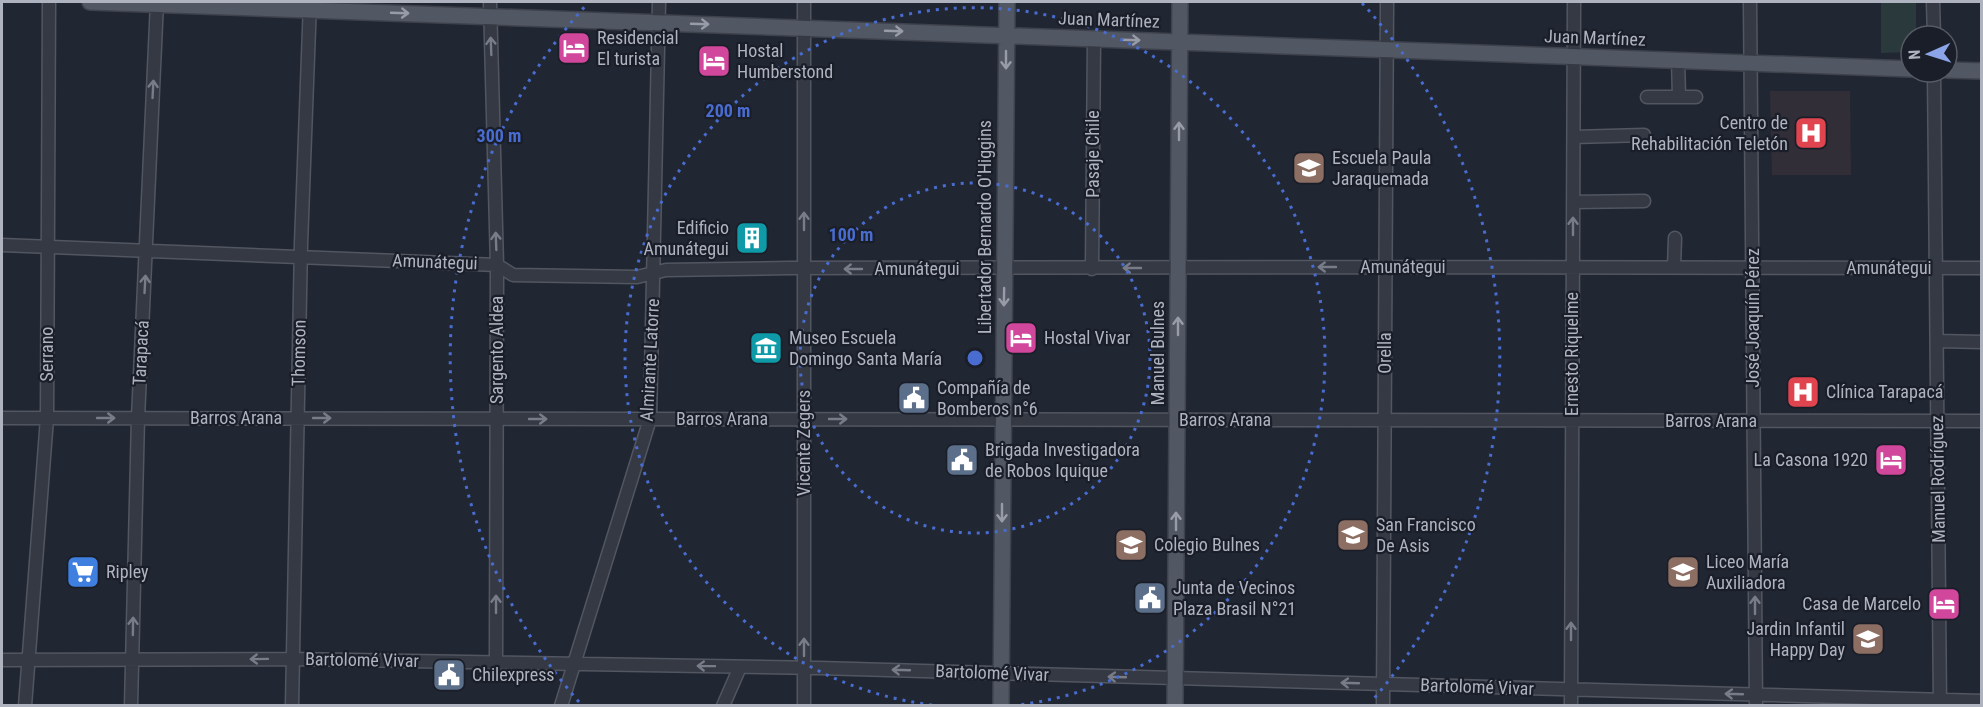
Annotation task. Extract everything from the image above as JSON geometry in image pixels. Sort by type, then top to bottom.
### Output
[{"type":"main road","name":"Juan Martínez","points":[[90,2],[490,9],[658,23],[1899,69]]},
{"type":"main road","name":"Libertador Bernardo O'Higgins","points":[[1001,705],[1007,2]]},
{"type":"main road","name":"Manuel Bulnes","points":[[1175,705],[1180,2]]},
{"type":"main road","points":[[1959,70],[1982,71]]},
{"type":"street","name":"Serrano","points":[[25,705],[47,418],[49,2]]},
{"type":"street","name":"Almirante Latorre","points":[[561,705],[650,419],[659,2]]},
{"type":"street","name":"Vicente Zegers","points":[[804,2],[804,705]]},
{"type":"street","name":"Orella","points":[[1383,705],[1387,2]]},
{"type":"street","name":"Ernesto Riquelme","points":[[1571,705],[1574,2]]},
{"type":"street","name":"José Joaquín Pérez","points":[[1750,2],[1756,700]]},
{"type":"street","points":[[1933,2],[1934,24]]},
{"type":"street","name":"Tarapacá","points":[[131,705],[138,418],[157,3]]},
{"type":"street","name":"Thomson","points":[[292,705],[301,257],[310,6]]},
{"type":"street","name":"Sargento Aldea","points":[[490,9],[497,265],[496,662]]},
{"type":"street","name":"Pasaje Chile","points":[[1092,269],[1094,39]]},
{"type":"street","points":[[1678,60],[1679,97]]},
{"type":"street","name":"Manuel Rodríguez","points":[[1934,84],[1940,703]]},
{"type":"street","points":[[1647,98],[1696,97]]},
{"type":"street","points":[[1574,137],[1644,135]]},
{"type":"street","points":[[1573,202],[1644,201]]},
{"type":"street","points":[[1674,267],[1675,238]]},
{"type":"street","name":"Amunátegui","points":[[2,245],[497,265],[513,275],[637,277],[666,270],[804,268],[1982,268]]},
{"type":"street","points":[[1937,341],[1982,342]]},
{"type":"street","name":"Barros Arana","points":[[2,418],[1982,421]]},
{"type":"street","name":"Bartolomé Vivar","points":[[2,660],[293,659],[575,663],[1571,689],[1756,700],[1940,703],[1982,701]]},
{"type":"street","points":[[723,705],[740,667]]},
{"type":"shaded area","points":[[1881,2],[1916,2],[1916,24],[1899,24],[1899,52],[1881,53]]},
{"type":"shaded area","name":"Centro de Rehabilitación Teletón","points":[[1770,91],[1850,91],[1851,175],[1772,175]]},
{"type":"place","name":"Residencial El turista","points":[[574,48]]},
{"type":"place","name":"Hostal Humberstond","points":[[714,61]]},
{"type":"place","name":"Centro de Rehabilitación Teletón","points":[[1811,133]]},
{"type":"place","name":"Escuela Paula Jaraquemada","points":[[1309,168]]},
{"type":"place","name":"Edificio Amunátegui","points":[[752,238]]},
{"type":"place","name":"Hostal Vivar","points":[[1021,338]]},
{"type":"place","name":"Museo Escuela Domingo Santa María","points":[[766,348]]},
{"type":"place","name":"Clínica Tarapacá","points":[[1803,392]]},
{"type":"place","name":"Compañía de Bomberos n°6","points":[[914,398]]},
{"type":"place","name":"Brigada Investigadora de Robos Iquique","points":[[962,460]]},
{"type":"place","name":"La Casona 1920","points":[[1891,460]]},
{"type":"place","name":"San Francisco De Asis","points":[[1353,535]]},
{"type":"place","name":"Colegio Bulnes","points":[[1131,545]]},
{"type":"place","name":"Ripley","points":[[83,572]]},
{"type":"place","name":"Liceo María Auxiliadora","points":[[1683,572]]},
{"type":"place","name":"Junta de Vecinos Plaza Brasil N°21","points":[[1150,598]]},
{"type":"place","name":"Casa de Marcelo","points":[[1944,604]]},
{"type":"place","name":"Jardin Infantil Happy Day","points":[[1868,639]]},
{"type":"place","name":"Chilexpress","points":[[449,675]]}]
